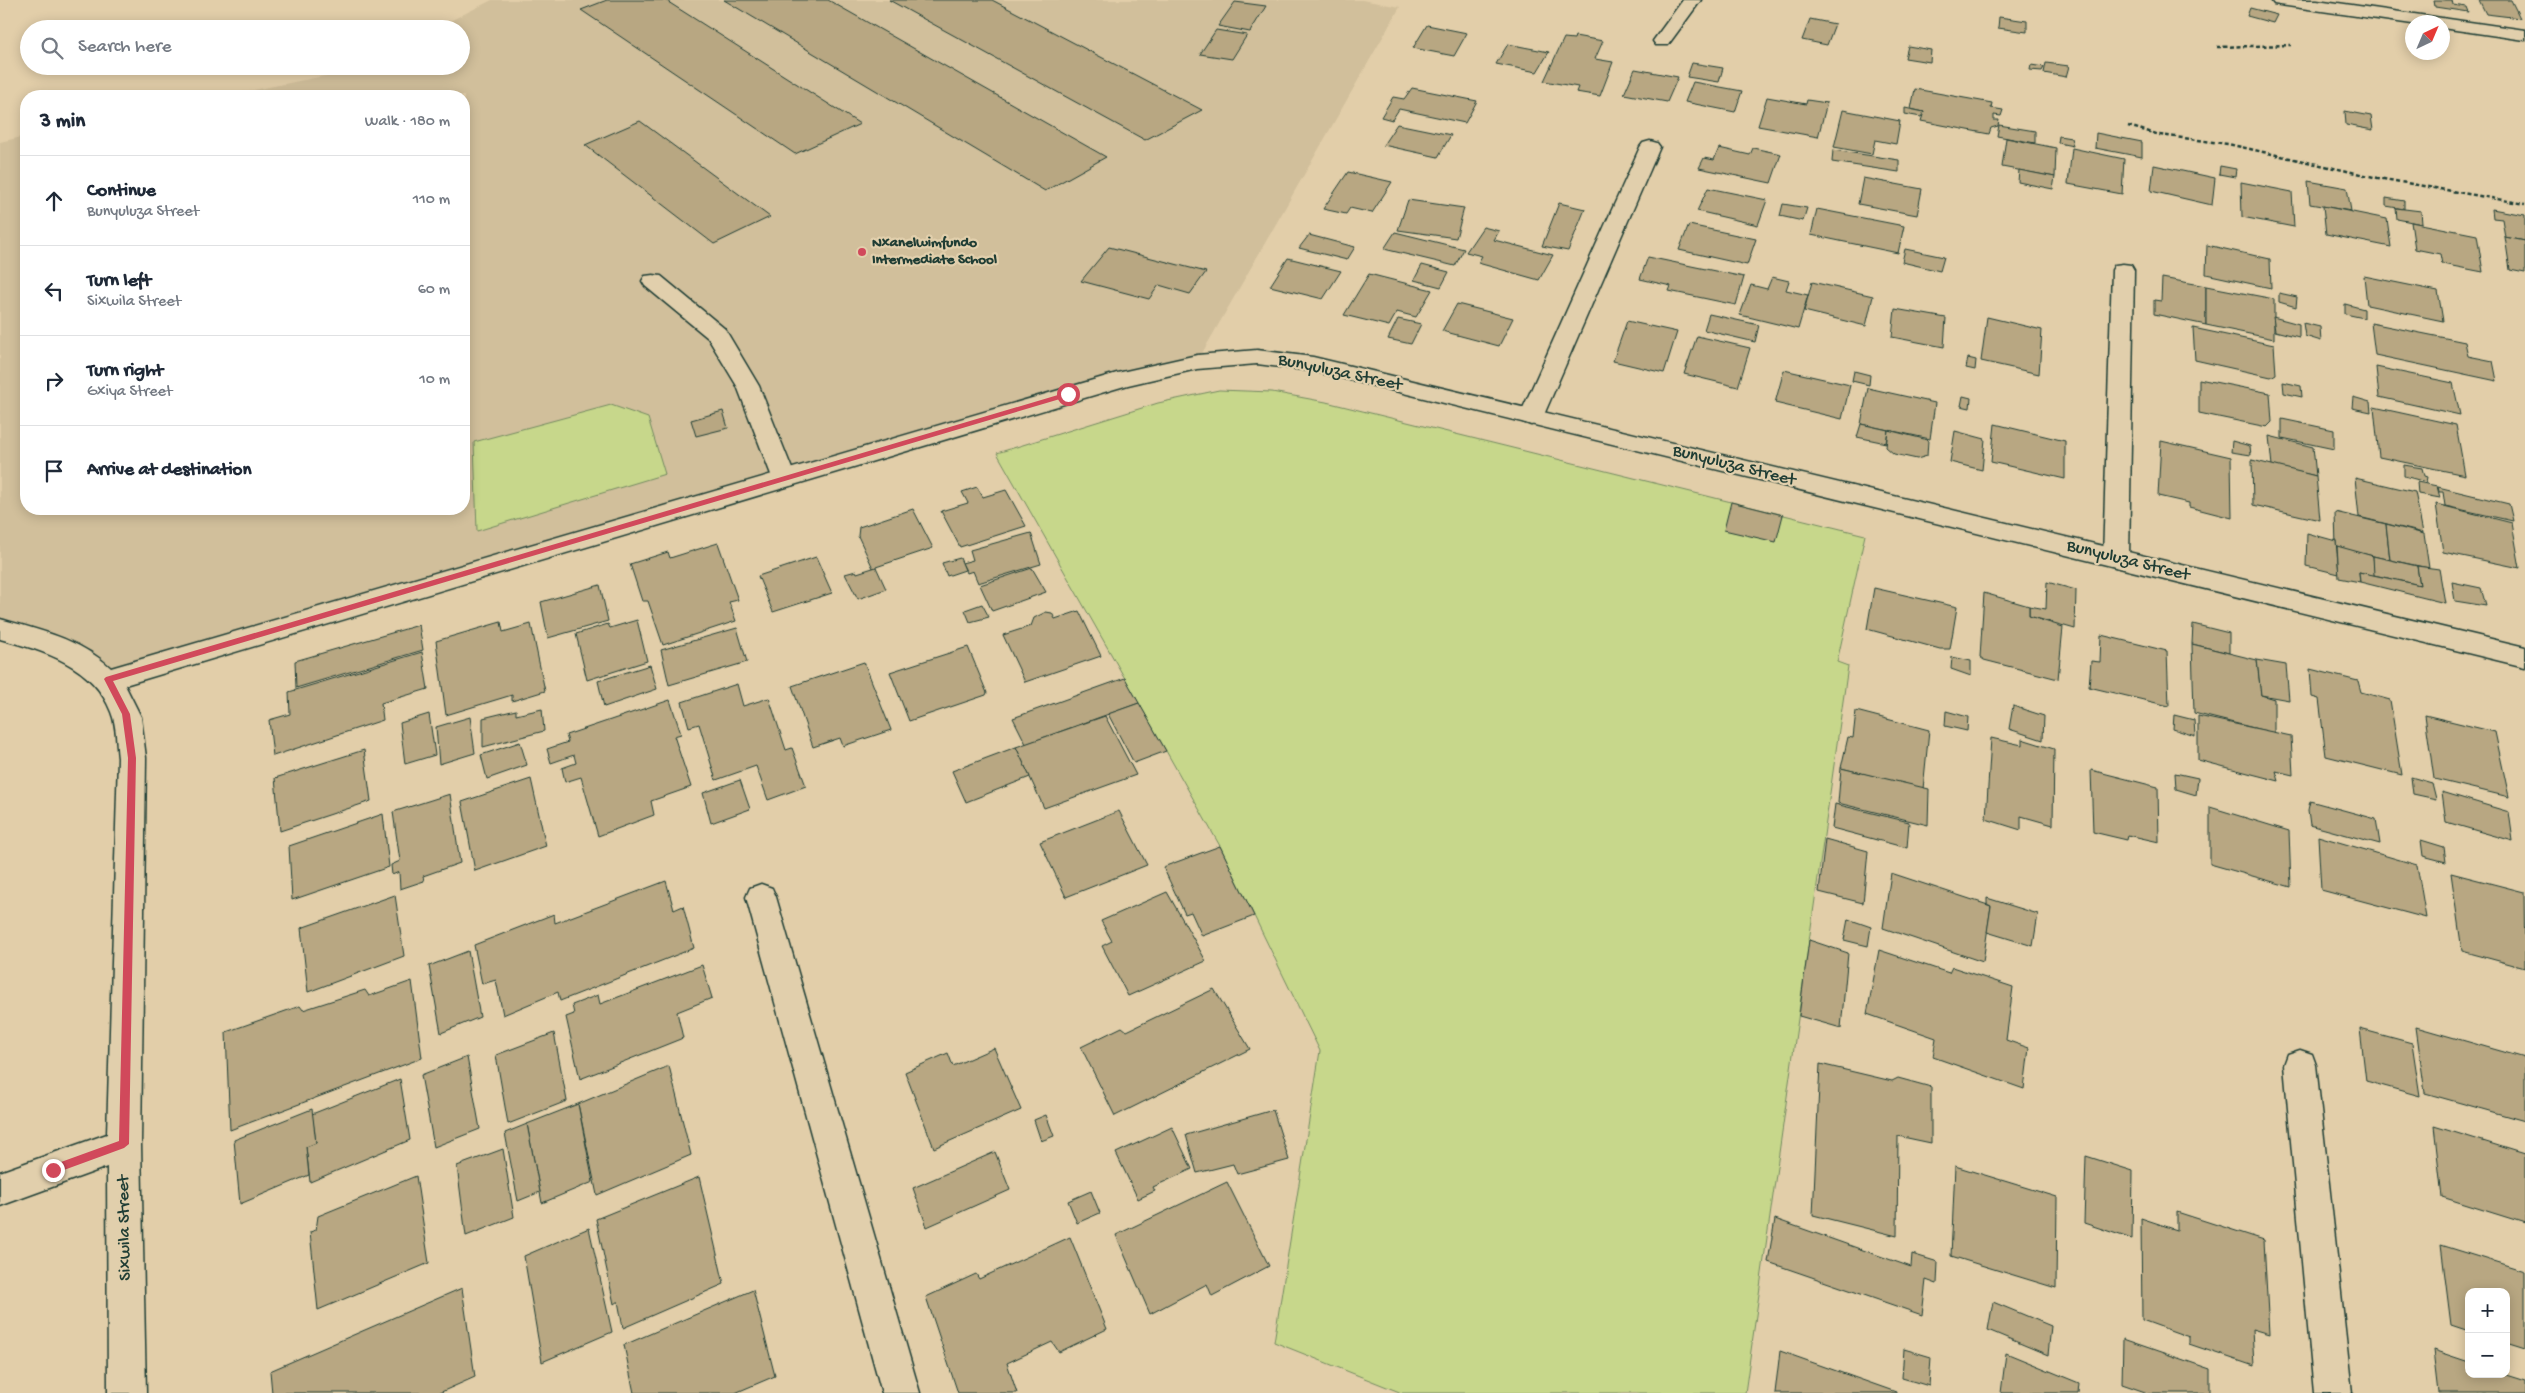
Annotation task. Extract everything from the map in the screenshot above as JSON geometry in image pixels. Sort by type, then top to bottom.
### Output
[{"type":"street","points":[[1662,41],[1692,0]]},
{"type":"street","points":[[2280,0],[2405,18]]},
{"type":"street","points":[[2450,24],[2525,35]]},
{"type":"street","points":[[1532,417],[1650,147]]},
{"type":"street","points":[[2116,558],[2123,270]]},
{"type":"street","points":[[653,281],[717,334],[748,386],[784,479]]},
{"type":"street","name":"Bunyuluza Street","points":[[108,679],[1125,378],[1197,362],[1257,357],[1313,364],[2525,657]]},
{"type":"street","name":"Sixwila Street","points":[[0,629],[38,639],[82,656],[108,679],[126,714],[132,758],[124,1144],[127,1393]]},
{"type":"street","points":[[762,897],[901,1393]]},
{"type":"street","points":[[2300,1064],[2333,1393]]},
{"type":"street","points":[[0,1189],[124,1144]]},
{"type":"path","points":[[2128,126],[2160,135],[2228,144],[2378,178],[2525,204]]},
{"type":"shaded area","name":"Nxanelwimfundo Intermediate School","points":[[492,0],[1362,0],[1400,7],[1197,362],[109,679],[0,629],[0,142],[20,137],[20,515],[470,515],[470,90],[254,90],[329,75],[470,75],[470,20],[452,20]]},
{"type":"green space","points":[[1219,390],[1272,392],[1326,402],[1865,535],[1837,662],[1848,666],[1745,1393],[1402,1393],[1274,1342],[1320,1051],[1220,846],[997,453],[1158,403]]},
{"type":"green space","points":[[611,405],[648,418],[665,474],[477,531],[474,442]]},
{"type":"building","points":[[607,0],[665,0],[860,124],[795,154],[581,10]]},
{"type":"building","points":[[724,0],[828,0],[1106,157],[1045,191]]},
{"type":"building","points":[[889,0],[992,0],[1202,110],[1145,140]]},
{"type":"building","points":[[2434,0],[2452,0],[2453,5],[2466,7],[2468,12],[2435,7]]},
{"type":"building","points":[[2479,0],[2511,0],[2520,18],[2486,14]]},
{"type":"building","points":[[1235,2],[1266,6],[1250,32],[1218,26]]},
{"type":"building","points":[[2250,8],[2277,15],[2273,23],[2247,16]]},
{"type":"building","points":[[1999,17],[2027,21],[2027,32],[1998,28]]},
{"type":"building","points":[[1810,19],[1835,24],[1827,45],[1802,40]]},
{"type":"building","points":[[1427,25],[1467,33],[1454,56],[1413,48]]},
{"type":"building","points":[[1216,30],[1247,35],[1232,59],[1200,54]]},
{"type":"building","points":[[1575,36],[1603,41],[1595,59],[1613,62],[1600,96],[1576,92],[1578,87],[1544,81],[1564,38],[1574,39]]},
{"type":"building","points":[[1508,44],[1549,52],[1537,72],[1496,64]]},
{"type":"building","points":[[1908,46],[1931,50],[1930,62],[1905,58]]},
{"type":"building","points":[[1692,63],[1723,68],[1719,82],[1687,77]]},
{"type":"building","points":[[2046,63],[2069,66],[2066,77],[2044,73]]},
{"type":"building","points":[[2031,65],[2044,67],[2042,71],[2030,70]]},
{"type":"building","points":[[1635,69],[1678,77],[1667,102],[1624,94]]},
{"type":"building","points":[[1693,82],[1742,91],[1735,112],[1685,102]]},
{"type":"building","points":[[1412,88],[1477,101],[1465,123],[1399,109],[1392,120],[1381,117],[1393,97],[1404,99]]},
{"type":"building","points":[[1915,89],[1992,103],[1991,108],[2003,110],[2001,116],[1994,115],[1994,120],[1999,120],[1998,126],[1991,128],[1989,134],[1921,121],[1924,112],[1911,109]]},
{"type":"building","points":[[1767,97],[1806,104],[1807,100],[1827,103],[1818,137],[1758,126]]},
{"type":"building","points":[[1905,108],[1924,112],[1921,117],[1905,114]]},
{"type":"building","points":[[1843,110],[1900,121],[1896,144],[1875,140],[1872,154],[1834,147]]},
{"type":"building","points":[[2345,111],[2371,116],[2373,130],[2346,125]]},
{"type":"building","points":[[640,121],[770,217],[714,244],[585,145]]},
{"type":"building","points":[[1397,124],[1451,135],[1438,157],[1383,145]]},
{"type":"building","points":[[1999,125],[2035,131],[2035,143],[1997,136]]},
{"type":"building","points":[[2096,133],[2142,142],[2142,157],[2095,148]]},
{"type":"building","points":[[2059,136],[2071,138],[2073,146],[2058,143]]},
{"type":"building","points":[[2006,138],[2056,148],[2055,177],[2002,167]]},
{"type":"building","points":[[1719,148],[1750,155],[1753,148],[1781,154],[1771,183],[1699,168],[1704,158],[1714,160]]},
{"type":"building","points":[[2072,148],[2124,159],[2122,194],[2068,184]]},
{"type":"building","points":[[1833,150],[1899,160],[1899,172],[1832,162]]},
{"type":"building","points":[[2154,165],[2215,178],[2212,205],[2151,191]]},
{"type":"building","points":[[2220,166],[2236,169],[2235,177],[2219,174]]},
{"type":"building","points":[[2019,170],[2055,177],[2053,189],[2018,182]]},
{"type":"building","points":[[1348,172],[1392,182],[1372,213],[1350,208],[1346,214],[1323,209]]},
{"type":"building","points":[[1863,178],[1922,189],[1917,215],[1858,204]]},
{"type":"building","points":[[2308,181],[2347,188],[2351,211],[2310,204]]},
{"type":"building","points":[[2241,182],[2292,192],[2294,227],[2242,217]]},
{"type":"building","points":[[1708,188],[1767,200],[1758,225],[1697,211]]},
{"type":"building","points":[[2386,198],[2404,201],[2404,209],[2386,206]]},
{"type":"building","points":[[1408,200],[1464,208],[1456,238],[1398,230]]},
{"type":"building","points":[[1559,203],[1585,209],[1568,251],[1542,246]]},
{"type":"building","points":[[1783,204],[1807,208],[1803,221],[1780,216]]},
{"type":"building","points":[[2323,206],[2387,219],[2391,247],[2326,234]]},
{"type":"building","points":[[2396,208],[2421,211],[2422,224],[2397,219]]},
{"type":"building","points":[[1817,209],[1904,226],[1898,253],[1811,235]]},
{"type":"building","points":[[2492,209],[2525,215],[2525,241],[2505,237],[2502,219],[2493,218]]},
{"type":"building","points":[[2411,222],[2477,235],[2483,272],[2442,264],[2440,254],[2415,249]]},
{"type":"building","points":[[1689,225],[1756,239],[1747,265],[1679,250]]},
{"type":"building","points":[[1483,227],[1499,231],[1494,240],[1553,255],[1539,280],[1478,263],[1482,256],[1466,252]]},
{"type":"building","points":[[1395,232],[1464,249],[1455,266],[1384,249]]},
{"type":"building","points":[[1309,235],[1355,247],[1347,260],[1299,248]]},
{"type":"building","points":[[2505,237],[2525,241],[2525,273],[2510,270]]},
{"type":"building","points":[[2207,245],[2270,259],[2271,288],[2206,274]]},
{"type":"building","points":[[1109,247],[1206,272],[1190,294],[1159,285],[1149,299],[1081,281]]},
{"type":"building","points":[[1905,249],[1944,257],[1940,271],[1902,262]]},
{"type":"building","points":[[1648,257],[1744,277],[1736,305],[1669,291],[1671,286],[1640,279]]},
{"type":"building","points":[[1288,258],[1341,271],[1323,299],[1270,286]]},
{"type":"building","points":[[1422,265],[1449,272],[1441,287],[1414,280]]},
{"type":"building","points":[[1369,274],[1432,290],[1416,317],[1397,312],[1389,326],[1344,315]]},
{"type":"building","points":[[2364,276],[2438,291],[2443,321],[2367,305]]},
{"type":"building","points":[[1772,277],[1789,281],[1786,290],[1808,295],[1798,329],[1740,315],[1751,285],[1767,289]]},
{"type":"building","points":[[2162,278],[2206,286],[2206,325],[2154,314],[2154,300],[2161,301]]},
{"type":"building","points":[[1812,282],[1873,296],[1866,326],[1804,311]]},
{"type":"building","points":[[2206,286],[2274,299],[2274,339],[2206,325]]},
{"type":"building","points":[[2279,293],[2297,297],[2296,307],[2279,302]]},
{"type":"building","points":[[1457,304],[1513,318],[1499,346],[1442,331]]},
{"type":"building","points":[[2345,304],[2364,309],[2364,318],[2345,314]]},
{"type":"building","points":[[1895,309],[1946,318],[1944,347],[1892,337]]},
{"type":"building","points":[[1709,314],[1759,325],[1755,342],[1704,330]]},
{"type":"building","points":[[1987,317],[2042,330],[2039,374],[1981,361]]},
{"type":"building","points":[[2273,317],[2299,324],[2299,337],[2275,331]]},
{"type":"building","points":[[1398,319],[1421,324],[1411,344],[1388,339]]},
{"type":"building","points":[[1627,321],[1677,332],[1664,373],[1613,361]]},
{"type":"building","points":[[2303,323],[2320,327],[2321,341],[2305,336]]},
{"type":"building","points":[[2371,323],[2465,342],[2468,356],[2493,361],[2497,381],[2375,355]]},
{"type":"building","points":[[2193,328],[2274,345],[2276,374],[2271,377],[2195,360]]},
{"type":"building","points":[[1697,336],[1750,348],[1738,387],[1684,374]]},
{"type":"building","points":[[1968,358],[1976,360],[1975,370],[1966,368]]},
{"type":"building","points":[[2376,367],[2453,383],[2460,415],[2379,397]]},
{"type":"building","points":[[1784,370],[1850,385],[1842,419],[1775,403]]},
{"type":"building","points":[[1854,371],[1870,375],[1869,385],[1852,381]]},
{"type":"building","points":[[2199,379],[2270,393],[2272,422],[2267,427],[2199,413]]},
{"type":"building","points":[[2283,382],[2301,386],[2302,397],[2284,393]]},
{"type":"building","points":[[1868,388],[1935,403],[1930,439],[1861,424]]},
{"type":"building","points":[[1963,396],[1971,398],[1970,408],[1961,406]]},
{"type":"building","points":[[2353,397],[2370,402],[2371,412],[2352,408]]},
{"type":"building","points":[[2374,407],[2456,425],[2465,475],[2379,457]]},
{"type":"building","points":[[723,411],[728,428],[696,436],[691,420]]},
{"type":"building","points":[[2282,419],[2334,430],[2334,449],[2282,438]]},
{"type":"building","points":[[1861,424],[1888,430],[1886,443],[1857,437]]},
{"type":"building","points":[[1995,424],[2065,441],[2065,479],[1991,462]]},
{"type":"building","points":[[1888,430],[1928,440],[1927,456],[1917,459],[1894,454],[1886,447]]},
{"type":"building","points":[[1955,431],[1985,439],[1982,470],[1950,462]]},
{"type":"building","points":[[2269,436],[2313,447],[2316,476],[2272,466]]},
{"type":"building","points":[[2161,441],[2231,457],[2232,518],[2189,507],[2189,503],[2158,496]]},
{"type":"building","points":[[2232,441],[2250,446],[2251,455],[2231,452]]},
{"type":"building","points":[[2252,460],[2316,476],[2320,520],[2253,505]]},
{"type":"building","points":[[2404,465],[2422,468],[2424,476],[2427,477],[2426,482],[2404,476]]},
{"type":"building","points":[[2355,478],[2415,492],[2423,533],[2359,517]]},
{"type":"building","points":[[2417,482],[2437,486],[2440,498],[2418,494]]},
{"type":"building","points":[[977,487],[983,497],[1006,490],[1026,526],[960,547],[941,511],[968,503],[962,492]]},
{"type":"building","points":[[2438,487],[2509,504],[2513,521],[2445,506],[2443,492],[2439,492]]},
{"type":"building","points":[[1731,502],[1783,515],[1776,542],[1724,530]]},
{"type":"building","points":[[2436,504],[2512,523],[2520,568],[2443,552]]},
{"type":"building","points":[[913,509],[933,548],[873,568],[858,536],[859,527]]},
{"type":"building","points":[[2335,512],[2386,524],[2390,560],[2336,547]]},
{"type":"building","points":[[2386,524],[2424,534],[2429,568],[2390,560]]},
{"type":"building","points":[[1031,533],[1041,564],[978,583],[973,571],[967,573],[962,563],[973,560],[970,550]]},
{"type":"building","points":[[2307,533],[2336,541],[2339,574],[2306,566]]},
{"type":"building","points":[[718,543],[738,600],[729,602],[736,621],[663,645],[648,601],[642,601],[630,564],[668,552],[670,558]]},
{"type":"building","points":[[2337,546],[2373,556],[2375,576],[2359,572],[2360,582],[2339,578]]},
{"type":"building","points":[[2373,556],[2417,566],[2420,585],[2374,575]]},
{"type":"building","points":[[816,557],[832,593],[773,612],[758,576]]},
{"type":"building","points":[[960,558],[965,570],[947,576],[942,563]]},
{"type":"building","points":[[2417,566],[2439,569],[2445,603],[2360,582],[2359,572],[2420,585]]},
{"type":"building","points":[[876,567],[886,589],[858,599],[845,574],[856,571],[857,573]]},
{"type":"building","points":[[1032,568],[1046,592],[992,611],[980,585]]},
{"type":"building","points":[[2047,582],[2076,590],[2075,629],[2029,616],[2029,606],[2046,609]]},
{"type":"building","points":[[2452,582],[2481,588],[2486,606],[2455,601]]},
{"type":"building","points":[[600,585],[608,621],[548,638],[541,602]]},
{"type":"building","points":[[1874,588],[1957,607],[1950,649],[1940,649],[1867,629]]},
{"type":"building","points":[[1984,593],[2029,606],[2029,616],[2063,627],[2058,679],[1984,660],[1980,657]]},
{"type":"building","points":[[982,604],[989,617],[970,622],[965,610]]},
{"type":"building","points":[[1079,611],[1101,656],[1025,682],[1003,635],[1031,626],[1034,618],[1046,612],[1052,613],[1055,619]]},
{"type":"building","points":[[637,620],[647,661],[587,680],[576,634],[608,624],[610,628]]},
{"type":"building","points":[[501,622],[503,632],[531,624],[545,691],[512,701],[512,695],[446,715],[436,641]]},
{"type":"building","points":[[2193,624],[2229,633],[2229,653],[2192,644]]},
{"type":"building","points":[[419,625],[423,650],[296,688],[295,661]]},
{"type":"building","points":[[737,628],[747,662],[669,685],[661,650]]},
{"type":"building","points":[[2101,635],[2167,651],[2169,706],[2089,687],[2091,661],[2100,662]]},
{"type":"building","points":[[2192,644],[2257,660],[2261,695],[2274,699],[2274,733],[2194,713]]},
{"type":"building","points":[[968,647],[987,693],[986,695],[909,721],[890,672]]},
{"type":"building","points":[[422,652],[428,689],[381,703],[383,720],[273,756],[269,720],[290,714],[289,692]]},
{"type":"building","points":[[1952,657],[1971,661],[1971,676],[1951,669]]},
{"type":"building","points":[[2257,660],[2286,665],[2289,700],[2261,695]]},
{"type":"building","points":[[864,662],[891,730],[843,746],[840,738],[813,747],[792,686]]},
{"type":"building","points":[[650,665],[657,689],[604,707],[598,681]]},
{"type":"building","points":[[2310,669],[2358,681],[2361,692],[2390,700],[2402,775],[2326,756],[2319,699],[2312,697]]},
{"type":"building","points":[[1125,678],[1139,703],[1026,744],[1013,718]]},
{"type":"building","points":[[737,684],[743,706],[769,698],[786,750],[792,748],[806,786],[768,800],[756,766],[716,780],[699,724],[689,727],[682,702]]},
{"type":"building","points":[[670,700],[681,734],[674,736],[691,787],[651,801],[654,815],[598,836],[581,777],[565,782],[562,768],[576,763],[574,755],[551,763],[547,749],[568,742],[566,735]]},
{"type":"building","points":[[1139,703],[1166,751],[1134,763],[1108,714]]},
{"type":"building","points":[[2013,706],[2044,716],[2043,740],[2009,729]]},
{"type":"building","points":[[542,709],[544,731],[483,747],[483,718],[516,710],[516,715]]},
{"type":"building","points":[[1856,711],[1929,730],[1923,789],[1841,768],[1848,737],[1853,738]]},
{"type":"building","points":[[1946,711],[1968,717],[1967,731],[1945,726]]},
{"type":"building","points":[[429,714],[435,755],[405,764],[400,723]]},
{"type":"building","points":[[2174,715],[2194,720],[2195,736],[2173,729]]},
{"type":"building","points":[[2425,715],[2495,732],[2509,797],[2434,779]]},
{"type":"building","points":[[1105,716],[1136,775],[1044,808],[1016,747]]},
{"type":"building","points":[[2198,716],[2291,736],[2293,775],[2276,771],[2279,781],[2198,760]]},
{"type":"building","points":[[470,717],[475,753],[439,764],[436,727]]},
{"type":"building","points":[[1991,738],[2022,745],[2022,739],[2054,749],[2053,825],[2021,816],[2021,830],[1986,819]]},
{"type":"building","points":[[520,742],[527,765],[487,779],[481,755]]},
{"type":"building","points":[[1016,747],[1030,777],[966,802],[952,771]]},
{"type":"building","points":[[364,750],[371,801],[280,831],[275,778]]},
{"type":"building","points":[[1841,768],[1929,789],[1928,825],[1838,803]]},
{"type":"building","points":[[2091,770],[2158,787],[2159,842],[2128,835],[2127,840],[2093,832]]},
{"type":"building","points":[[2175,773],[2198,778],[2196,795],[2176,789]]},
{"type":"building","points":[[2411,777],[2432,783],[2436,799],[2413,794]]},
{"type":"building","points":[[531,779],[546,846],[475,871],[462,802]]},
{"type":"building","points":[[740,780],[750,809],[711,823],[703,793]]},
{"type":"building","points":[[2442,792],[2509,812],[2513,841],[2446,822]]},
{"type":"building","points":[[450,794],[460,863],[423,876],[424,881],[400,889],[399,872],[392,875],[391,865],[400,861],[393,812]]},
{"type":"building","points":[[2310,801],[2376,819],[2380,844],[2310,825],[2308,810]]},
{"type":"building","points":[[1835,804],[1909,822],[1907,848],[1832,828]]},
{"type":"building","points":[[2210,807],[2289,831],[2291,887],[2210,864]]},
{"type":"building","points":[[1119,811],[1147,865],[1066,897],[1040,842]]},
{"type":"building","points":[[383,814],[389,867],[292,900],[289,846]]},
{"type":"building","points":[[2318,836],[2417,865],[2426,918],[2321,890]]},
{"type":"building","points":[[1825,839],[1868,851],[1863,903],[1819,892]]},
{"type":"building","points":[[2421,840],[2444,847],[2446,862],[2423,856]]},
{"type":"building","points":[[1220,846],[1254,916],[1202,936],[1191,912],[1185,914],[1163,867]]},
{"type":"building","points":[[1891,873],[1991,906],[1983,962],[1883,928]]},
{"type":"building","points":[[2451,873],[2524,892],[2525,968],[2462,951]]},
{"type":"building","points":[[666,881],[674,910],[683,906],[694,948],[560,1001],[558,992],[503,1015],[496,980],[482,984],[474,945],[554,914],[555,923]]},
{"type":"building","points":[[1167,892],[1206,961],[1128,996],[1102,946],[1112,941],[1101,921]]},
{"type":"building","points":[[395,895],[404,956],[308,992],[301,928]]},
{"type":"building","points":[[1987,898],[2038,914],[2033,946],[1987,932],[1991,906],[1987,904]]},
{"type":"building","points":[[1848,919],[1871,927],[1868,946],[1844,940]]},
{"type":"building","points":[[1809,940],[1848,953],[1841,1028],[1799,1016]]},
{"type":"building","points":[[1879,950],[1949,973],[1952,967],[2013,987],[2006,1040],[2029,1048],[2024,1089],[1933,1057],[1936,1038],[1867,1014]]},
{"type":"building","points":[[468,951],[480,1017],[441,1033],[429,966]]},
{"type":"building","points":[[702,965],[712,998],[677,1012],[683,1038],[580,1079],[566,1017],[574,1014],[572,1005],[598,995],[600,1004]]},
{"type":"building","points":[[412,981],[422,1058],[230,1130],[226,1032],[300,1006],[303,1010],[365,990],[369,996]]},
{"type":"building","points":[[1214,989],[1250,1049],[1115,1116],[1081,1047],[1122,1027],[1127,1031]]},
{"type":"building","points":[[2416,1027],[2525,1058],[2525,1121],[2425,1093]]},
{"type":"building","points":[[2360,1029],[2412,1043],[2420,1096],[2366,1081]]},
{"type":"building","points":[[554,1033],[567,1101],[508,1124],[496,1055]]},
{"type":"building","points":[[994,1048],[1021,1110],[934,1148],[905,1072],[948,1053],[953,1066]]},
{"type":"building","points":[[467,1057],[480,1129],[434,1147],[421,1075]]},
{"type":"building","points":[[1820,1064],[1892,1081],[1898,1078],[1931,1087],[1931,1143],[1898,1136],[1897,1236],[1813,1215]]},
{"type":"building","points":[[669,1066],[691,1155],[597,1195],[578,1104]]},
{"type":"building","points":[[400,1079],[410,1140],[310,1182],[306,1147],[316,1143],[312,1114]]},
{"type":"building","points":[[578,1104],[593,1182],[542,1203],[527,1124]]},
{"type":"building","points":[[312,1109],[316,1143],[306,1147],[309,1175],[240,1204],[234,1140]]},
{"type":"building","points":[[1273,1110],[1289,1160],[1237,1174],[1233,1164],[1197,1173],[1186,1135]]},
{"type":"building","points":[[1046,1115],[1054,1136],[1041,1141],[1034,1120]]},
{"type":"building","points":[[527,1124],[540,1192],[518,1201],[505,1133]]},
{"type":"building","points":[[2434,1126],[2525,1154],[2525,1223],[2442,1197]]},
{"type":"building","points":[[1172,1127],[1192,1169],[1153,1187],[1155,1191],[1138,1199],[1116,1153]]},
{"type":"building","points":[[503,1149],[514,1217],[466,1236],[457,1166]]},
{"type":"building","points":[[995,1152],[1010,1190],[927,1227],[913,1188]]},
{"type":"building","points":[[2086,1156],[2133,1171],[2132,1239],[2084,1223]]},
{"type":"building","points":[[1955,1166],[2057,1197],[2056,1288],[1951,1256]]},
{"type":"building","points":[[416,1176],[429,1263],[318,1310],[310,1232],[316,1230],[318,1216]]},
{"type":"building","points":[[699,1177],[724,1284],[623,1328],[618,1301],[614,1304],[596,1219]]},
{"type":"building","points":[[1227,1182],[1269,1266],[1212,1296],[1207,1284],[1150,1314],[1116,1235]]},
{"type":"building","points":[[1091,1191],[1100,1213],[1077,1223],[1068,1201]]},
{"type":"building","points":[[2177,1212],[2264,1240],[2269,1334],[2252,1329],[2254,1366],[2189,1344],[2189,1337],[2142,1320],[2141,1218],[2177,1230]]},
{"type":"building","points":[[1775,1219],[1911,1267],[1912,1254],[1938,1262],[1937,1284],[1926,1280],[1922,1315],[1768,1262]]},
{"type":"building","points":[[589,1228],[612,1332],[542,1362],[524,1256]]},
{"type":"building","points":[[1070,1237],[1107,1329],[1059,1352],[1052,1342],[1007,1363],[1017,1393],[958,1393],[926,1297],[976,1274],[979,1279]]},
{"type":"building","points":[[2441,1245],[2525,1271],[2525,1349],[2510,1344],[2510,1288],[2465,1288],[2465,1330],[2451,1325]]},
{"type":"building","points":[[462,1288],[475,1377],[439,1393],[272,1393],[270,1371]]},
{"type":"building","points":[[753,1290],[775,1376],[735,1393],[634,1393],[624,1345]]},
{"type":"building","points":[[1993,1302],[2051,1326],[2048,1355],[1988,1330]]},
{"type":"building","points":[[2123,1339],[2210,1369],[2210,1393],[2148,1393],[2122,1384]]},
{"type":"building","points":[[1904,1349],[1931,1357],[1929,1386],[1902,1378]]},
{"type":"building","points":[[2433,1350],[2465,1361],[2465,1378],[2510,1378],[2510,1375],[2525,1380],[2525,1393],[2438,1393]]},
{"type":"building","points":[[1780,1351],[1896,1392],[1896,1393],[1775,1393]]},
{"type":"building","points":[[2006,1353],[2079,1383],[2078,1393],[2001,1393]]},
{"type":"place","name":"Nxanelwimfundo Intermediate School","points":[[862,252]]},
{"type":"route","points":[[53,1170],[124,1144],[132,758],[126,714],[108,679],[1068,394]]}]
